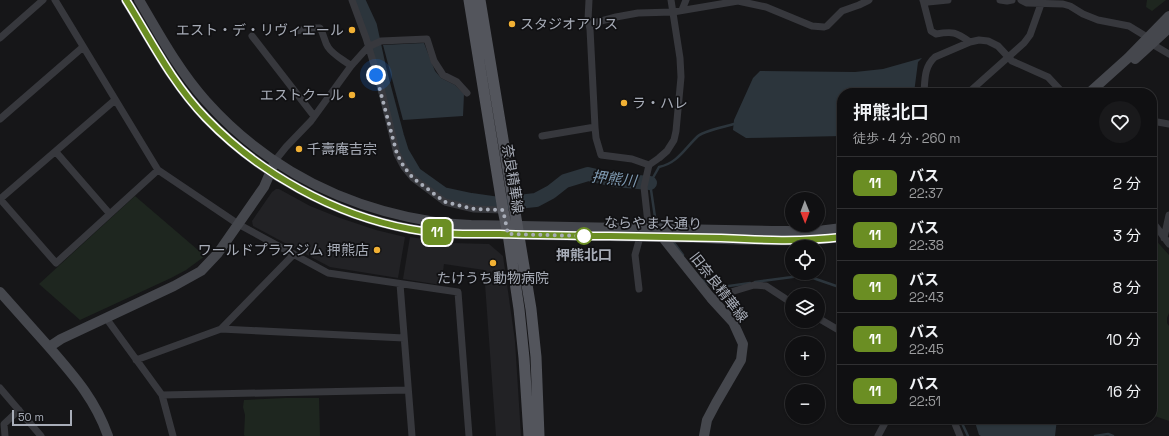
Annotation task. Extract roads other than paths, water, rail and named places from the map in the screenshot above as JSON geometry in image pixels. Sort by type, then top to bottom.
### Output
[{"type":"main road","name":"奈良精華線","points":[[469,0],[502,208],[513,230],[531,309],[536,358],[539,436]]},
{"type":"main road","name":"奈良精華線","points":[[480,0],[514,207],[513,230],[529,436]]},
{"type":"street","points":[[0,38],[43,0]]},
{"type":"street","points":[[55,0],[158,170],[238,224],[328,272],[458,292],[469,436]]},
{"type":"street","name":"ならやま大通り","points":[[126,0],[164,64],[205,117],[252,159],[271,172],[329,203],[359,215],[410,229],[451,234],[513,230],[654,228],[772,231],[818,231],[837,229]]},
{"type":"street","name":"ならやま大通り","points":[[139,0],[183,72],[206,101],[236,130],[274,162],[305,180],[367,206],[436,222],[513,230],[640,237],[773,241],[822,240],[837,238]]},
{"type":"street","points":[[352,0],[361,22],[381,88],[397,154],[404,167],[413,178],[445,202],[474,209],[502,208]]},
{"type":"street","points":[[589,0],[588,20],[590,24],[595,127],[596,138],[601,155],[632,159],[649,164],[667,151],[674,140],[676,131],[681,77],[680,58],[671,0]]},
{"type":"street","points":[[682,10],[686,0]]},
{"type":"street","points":[[590,24],[638,13],[673,12],[738,1],[766,7],[812,26],[824,27],[827,26],[842,11],[869,0]]},
{"type":"street","points":[[923,0],[928,2],[948,0]]},
{"type":"street","points":[[923,0],[931,31],[936,34],[945,32],[958,33],[970,42]]},
{"type":"street","points":[[1000,0],[1012,0]]},
{"type":"street","points":[[1021,0],[1027,3],[1063,4],[1098,20],[1129,26],[1169,54]]},
{"type":"street","points":[[974,88],[1009,57],[1030,35],[1041,4]]},
{"type":"street","points":[[1103,88],[1149,41],[1169,16]]},
{"type":"street","points":[[296,31],[320,28],[323,32],[327,46],[331,51],[351,66]]},
{"type":"street","points":[[1094,88],[1149,41],[1169,28]]},
{"type":"street","points":[[252,36],[314,116]]},
{"type":"street","points":[[49,347],[61,339],[174,286],[201,271],[218,253],[265,186],[274,162],[314,116],[351,66],[368,47],[381,41],[427,39],[434,61],[443,75],[457,82],[467,93]]},
{"type":"street","points":[[924,88],[926,68],[930,61],[935,57],[970,42],[979,40],[988,41],[998,46],[1012,61],[1048,76],[1058,88]]},
{"type":"street","points":[[0,119],[83,47]]},
{"type":"street","points":[[116,100],[0,199],[56,263],[109,213],[158,170]]},
{"type":"street","points":[[1157,122],[1169,124]]},
{"type":"street","points":[[542,136],[595,127]]},
{"type":"street","points":[[56,152],[109,213]]},
{"type":"street","name":"旧奈良精華線","points":[[649,164],[644,187],[648,223],[663,237],[710,298],[733,322],[743,344],[741,360],[716,403],[708,420],[704,436]]},
{"type":"street","points":[[1167,241],[1169,215]]},
{"type":"street","points":[[1157,228],[1167,241]]},
{"type":"street","points":[[639,289],[635,255],[640,237]]},
{"type":"street","points":[[221,329],[294,254]]},
{"type":"street","points":[[400,284],[412,436]]},
{"type":"street","points":[[710,298],[754,285],[766,286],[785,298]]},
{"type":"street","points":[[0,292],[49,347],[90,398],[102,418],[108,436]]},
{"type":"street","points":[[106,318],[162,395],[173,436]]},
{"type":"street","points":[[825,322],[837,329]]},
{"type":"street","points":[[136,360],[221,329],[404,338]]},
{"type":"street","points":[[0,388],[41,436]]},
{"type":"street","points":[[162,395],[408,390]]},
{"type":"street","points":[[5,436],[2,424],[19,410]]},
{"type":"street","points":[[878,436],[884,424]]},
{"type":"street","points":[[955,424],[960,436]]},
{"type":"waterway","name":"押熊川","points":[[358,0],[370,26],[380,72],[402,152],[415,174],[443,194],[499,204],[536,200],[551,192],[565,181],[588,174],[614,180],[650,183]]},
{"type":"waterway","points":[[662,226],[655,217],[650,183],[659,167],[676,159],[701,134],[734,124]]},
{"type":"waterway","points":[[672,240],[683,255]]},
{"type":"waterway","points":[[755,282],[800,276],[810,277],[837,286]]},
{"type":"waterway","points":[[702,280],[715,288],[750,283]]},
{"type":"waterway","points":[[962,424],[968,436]]},
{"type":"waterway","points":[[1095,436],[1108,434],[1113,436]]},
{"type":"place","name":"スタジオアリス","points":[[512,24]]},
{"type":"place","name":"エスト・デ・リヴィエール","points":[[352,30]]},
{"type":"place","name":"エストクール","points":[[352,95]]},
{"type":"place","name":"ラ・ハレ","points":[[624,103]]},
{"type":"place","name":"千壽庵吉宗","points":[[299,149]]},
{"type":"place","name":"押熊北口","points":[[584,236]]},
{"type":"place","name":"ワールドプラスジム 押熊店","points":[[377,250]]},
{"type":"place","name":"たけうち動物病院","points":[[493,263]]}]
